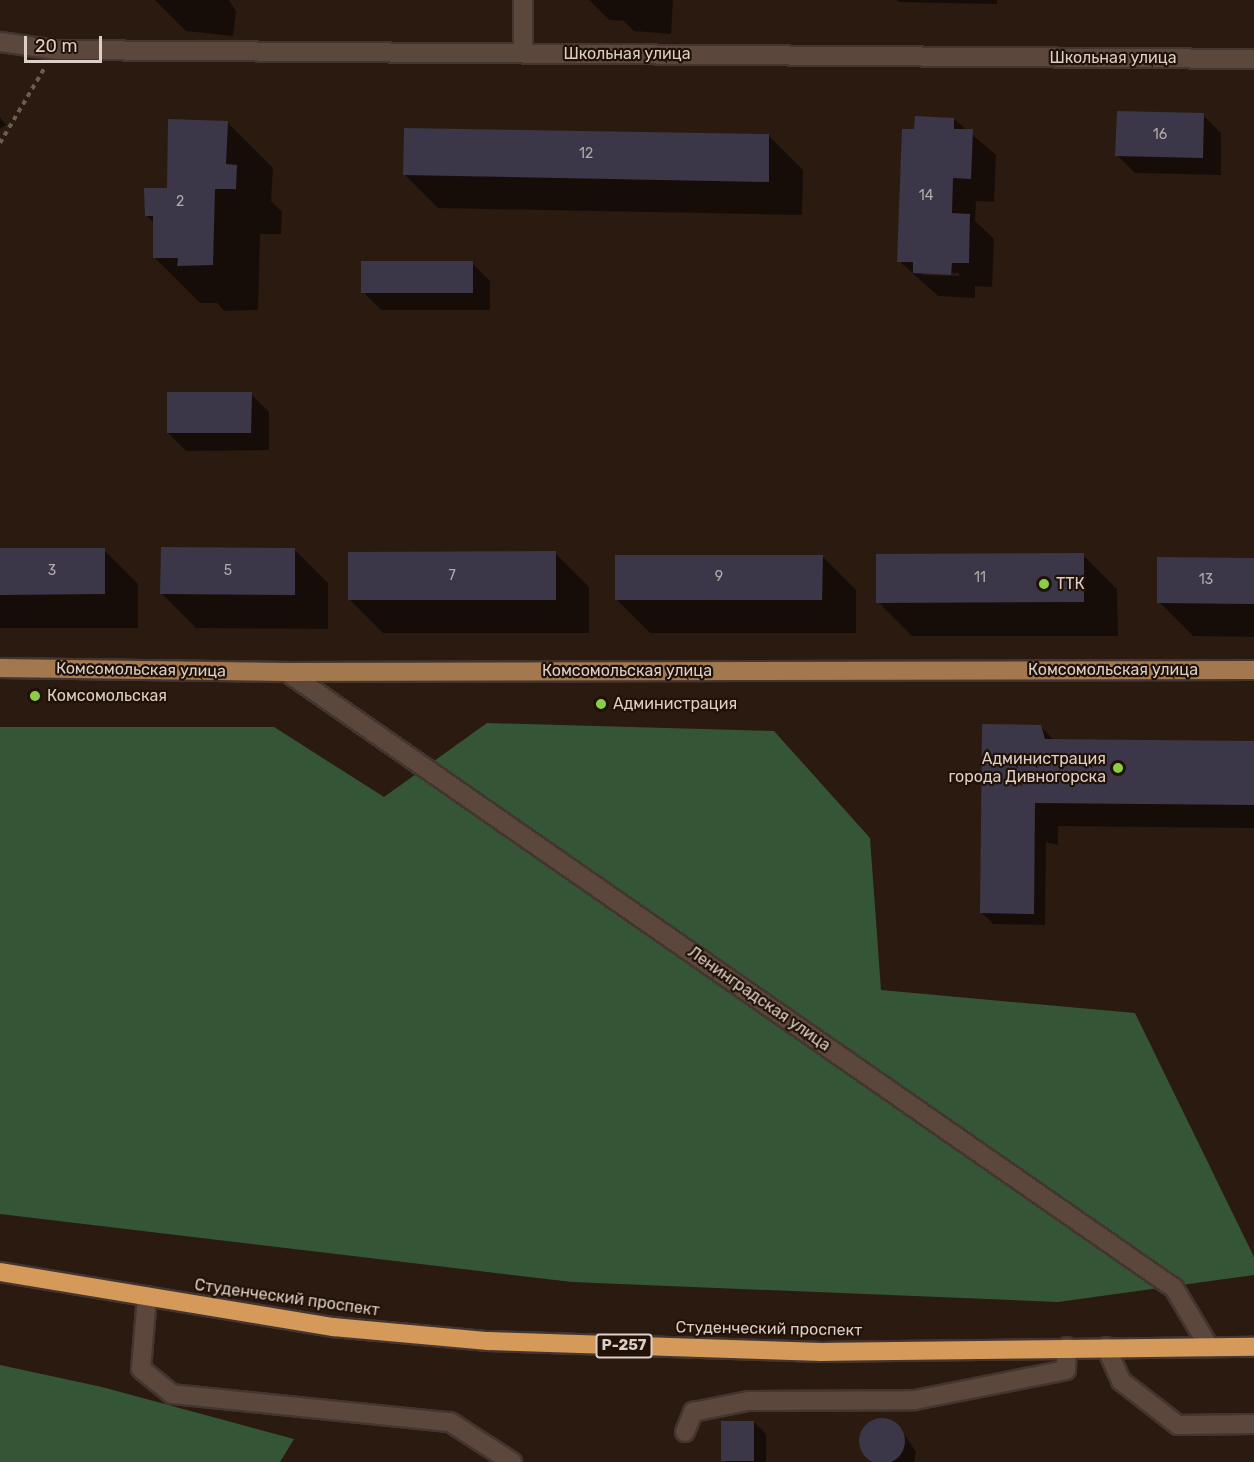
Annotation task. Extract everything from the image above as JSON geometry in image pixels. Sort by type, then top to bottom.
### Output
[{"type":"highway","name":"Студенческий проспект","points":[[0,1272],[333,1327],[488,1341],[822,1352],[1067,1347],[1254,1347]]},
{"type":"main road","name":"Комсомольская улица","points":[[0,668],[287,672],[1254,670]]},
{"type":"street","points":[[523,0],[523,53]]},
{"type":"street","name":"Школьная улица","points":[[0,42],[56,50],[1254,59]]},
{"type":"street","name":"Ленинградская улица","points":[[287,672],[1174,1288],[1209,1347]]},
{"type":"street","points":[[147,1296],[141,1369],[172,1394],[450,1422],[512,1462]]},
{"type":"street","points":[[685,1432],[693,1412],[748,1401],[915,1400],[1066,1370],[1067,1347]]},
{"type":"street","points":[[1106,1347],[1120,1381],[1178,1425],[1254,1424]]},
{"type":"path","points":[[0,143],[56,50]]},
{"type":"green space","points":[[487,723],[774,731],[870,838],[881,990],[1135,1013],[1254,1257],[1254,1275],[1058,1302],[572,1282],[0,1214],[0,727],[274,727],[384,797]]},
{"type":"green space","points":[[0,1365],[102,1387],[294,1439],[280,1462],[0,1462]]},
{"type":"building","points":[[1117,111],[1204,113],[1203,158],[1115,156]]},
{"type":"building","points":[[915,116],[954,118],[954,129],[973,129],[971,179],[953,178],[952,213],[970,214],[969,263],[952,263],[951,275],[913,273],[913,262],[897,262],[902,129],[914,129]]},
{"type":"building","points":[[168,119],[228,121],[226,164],[237,165],[236,189],[215,189],[213,265],[177,266],[178,258],[153,258],[153,216],[145,216],[144,188],[167,188]]},
{"type":"building","points":[[404,128],[769,134],[769,182],[403,175]]},
{"type":"building","points":[[361,261],[473,261],[473,293],[361,293]]},
{"type":"building","points":[[167,392],[252,392],[251,433],[167,433]]},
{"type":"building","points":[[161,547],[295,548],[295,595],[160,594]]},
{"type":"building","points":[[0,548],[105,548],[105,594],[0,595]]},
{"type":"building","points":[[556,551],[556,600],[348,600],[348,552]]},
{"type":"building","points":[[1084,553],[1084,602],[876,603],[876,554]]},
{"type":"building","points":[[615,555],[823,555],[822,600],[615,600]]},
{"type":"building","points":[[1157,557],[1254,558],[1254,604],[1157,603]]},
{"type":"building","name":"Администрация города Дивногорска","points":[[982,724],[1041,725],[1045,739],[1254,741],[1254,805],[1035,803],[1034,914],[980,913]]},
{"type":"building","points":[[882,1418],[898,1425],[905,1441],[898,1457],[882,1464],[866,1457],[859,1441],[866,1425]]},
{"type":"building","points":[[721,1421],[754,1421],[754,1461],[721,1461]]},
{"type":"place","name":"ТТК","points":[[1044,584]]},
{"type":"place","name":"Комсомольская","points":[[35,696]]},
{"type":"place","name":"Администрация","points":[[601,704]]},
{"type":"place","name":"Администрация города Дивногорска","points":[[1118,768]]}]
